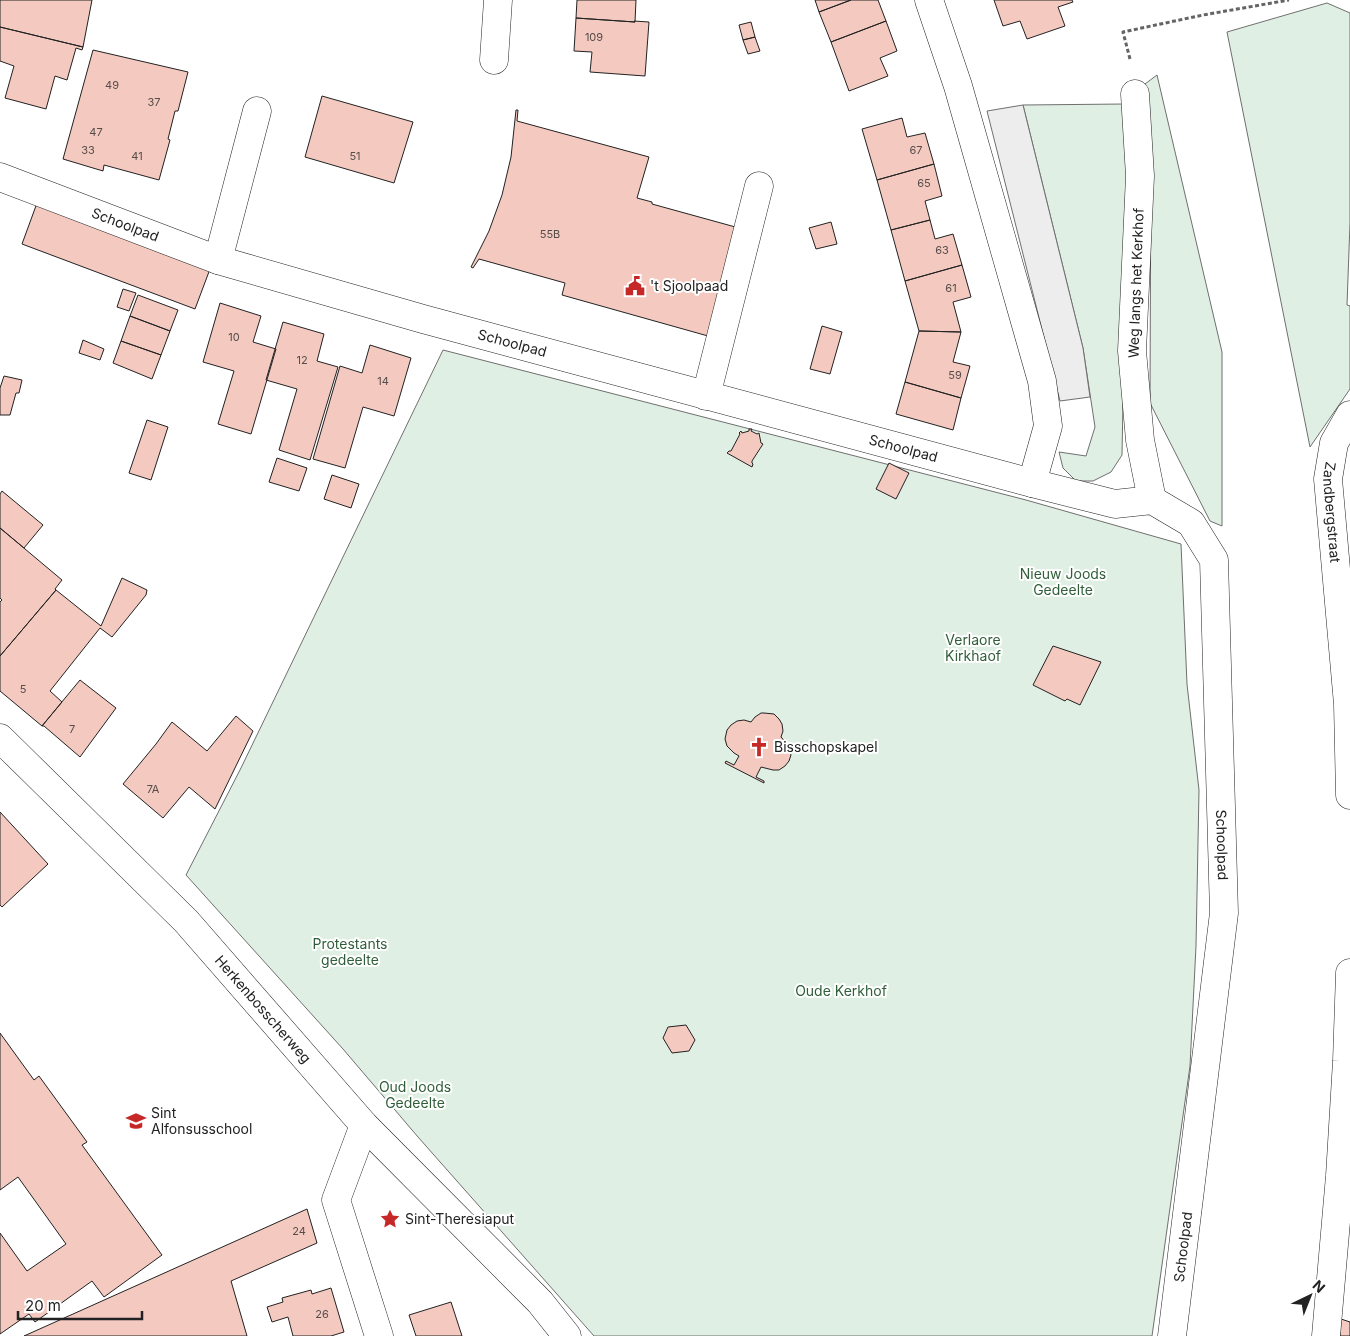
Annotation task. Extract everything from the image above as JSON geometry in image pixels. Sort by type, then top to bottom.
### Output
[{"type":"street","points":[[494,60],[498,0]]},
{"type":"street","points":[[928,0],[958,86],[1042,380],[1048,426],[1032,483]]},
{"type":"street","name":"Weg langs het Kerkhof","points":[[1135,94],[1140,176],[1132,352],[1140,440],[1152,500]]},
{"type":"street","points":[[218,260],[257,111]]},
{"type":"street","name":"Schoolpad","points":[[0,177],[218,260],[424,320],[1115,504],[1152,500],[1191,523],[1214,560],[1224,913],[1172,1336]]},
{"type":"street","points":[[706,396],[759,186]]},
{"type":"street","name":"Zandbergstraat","points":[[1350,415],[1334,443],[1328,479],[1348,704],[1350,795]]},
{"type":"street","name":"Herkenbosscherweg","points":[[0,738],[186,921],[364,1125]]},
{"type":"street","points":[[1326,1336],[1340,1176],[1350,973]]},
{"type":"street","points":[[379,1336],[336,1200],[364,1125],[540,1302],[567,1336]]},
{"type":"path","points":[[1123,32],[1202,15],[1289,0]]},
{"type":"green space","points":[[1327,3],[1350,13],[1350,223],[1347,305],[1350,306],[1350,389],[1310,447],[1227,32]]},
{"type":"green space","points":[[1157,75],[1222,352],[1222,526],[1210,521],[1150,403],[1151,138],[1141,87]]},
{"type":"green space","points":[[1124,104],[1127,182],[1122,455],[1111,472],[1093,481],[1076,481],[1063,468],[1059,452],[1086,456],[1095,427],[1083,348],[1023,105]]},
{"type":"green space","name":"Oude Kerkhof","points":[[443,350],[1026,500],[1181,544],[1187,684],[1199,790],[1196,946],[1190,1066],[1152,1336],[594,1336],[343,1049],[186,875],[241,768]]},
{"type":"shaded area","points":[[1023,105],[1083,348],[1090,397],[1060,401],[987,111]]},
{"type":"building","points":[[0,0],[92,0],[83,47],[0,27]]},
{"type":"building","points":[[577,0],[636,0],[635,22],[576,18]]},
{"type":"building","points":[[815,0],[851,0],[819,12]]},
{"type":"building","points":[[851,0],[878,0],[886,21],[831,42],[819,12]]},
{"type":"building","points":[[994,0],[1072,0],[1073,2],[1058,7],[1065,26],[1027,39],[1020,21],[1003,26]]},
{"type":"building","points":[[576,18],[649,22],[645,76],[590,72],[592,52],[574,51]]},
{"type":"building","points":[[886,21],[897,51],[880,58],[888,76],[849,91],[831,42]]},
{"type":"building","points":[[751,22],[755,37],[743,40],[739,25]]},
{"type":"building","points":[[0,27],[83,47],[82,50],[76,48],[67,80],[55,76],[46,109],[5,98],[14,66],[0,61]]},
{"type":"building","points":[[755,37],[760,51],[748,54],[743,40]]},
{"type":"building","points":[[93,50],[188,72],[178,111],[175,111],[168,139],[170,140],[159,180],[104,165],[103,171],[63,159]]},
{"type":"building","points":[[322,96],[413,122],[394,183],[305,157]]},
{"type":"building","points":[[516,110],[518,110],[517,121],[649,157],[637,198],[652,202],[652,204],[739,228],[708,336],[562,295],[565,283],[479,259],[473,268],[471,267],[489,231],[502,195],[511,157]]},
{"type":"building","points":[[902,118],[907,137],[925,133],[934,164],[877,180],[862,129]]},
{"type":"building","points":[[934,164],[942,196],[925,201],[930,220],[891,230],[877,180]]},
{"type":"building","points":[[37,203],[210,269],[195,309],[22,244]]},
{"type":"building","points":[[930,220],[935,239],[953,234],[962,265],[905,281],[891,230]]},
{"type":"building","points":[[831,222],[837,244],[816,249],[809,228]]},
{"type":"building","points":[[962,265],[971,297],[953,302],[961,332],[919,331],[905,281]]},
{"type":"building","points":[[123,289],[136,293],[129,311],[117,307]]},
{"type":"building","points":[[138,295],[178,310],[170,331],[130,316]]},
{"type":"building","points":[[220,303],[261,316],[253,342],[276,349],[251,434],[218,424],[234,371],[203,362]]},
{"type":"building","points":[[130,316],[170,331],[161,355],[121,341]]},
{"type":"building","points":[[283,322],[324,334],[317,361],[338,367],[310,460],[279,450],[297,389],[266,380]]},
{"type":"building","points":[[822,326],[842,332],[830,374],[810,369]]},
{"type":"building","points":[[919,331],[961,332],[953,362],[970,366],[961,398],[905,382]]},
{"type":"building","points":[[83,340],[104,349],[100,360],[79,353]]},
{"type":"building","points":[[121,341],[161,355],[152,379],[113,363]]},
{"type":"building","points":[[370,345],[411,358],[394,416],[363,407],[345,468],[313,459],[340,366],[362,373]]},
{"type":"building","points":[[4,376],[22,380],[10,415],[0,415],[0,388]]},
{"type":"building","points":[[905,382],[961,398],[953,430],[896,414]]},
{"type":"building","points":[[147,420],[168,427],[151,480],[129,473]]},
{"type":"building","points":[[749,429],[752,429],[751,431],[757,434],[759,433],[761,443],[763,444],[752,461],[752,467],[727,453],[731,451],[739,433],[741,431],[742,433],[749,431]]},
{"type":"building","points":[[277,458],[307,468],[299,491],[269,482]]},
{"type":"building","points":[[889,463],[909,473],[896,499],[876,489]]},
{"type":"building","points":[[332,475],[359,484],[351,508],[324,499]]},
{"type":"building","points":[[2,491],[43,525],[24,548],[0,528],[0,494]]},
{"type":"building","points":[[0,528],[62,580],[56,590],[0,656],[0,602],[2,600],[0,598]]},
{"type":"building","points":[[122,578],[147,590],[146,595],[112,637],[100,628],[50,691],[62,702],[42,726],[0,691],[0,656],[56,590],[101,626]]},
{"type":"building","points":[[1053,646],[1101,662],[1080,705],[1067,699],[1065,701],[1033,685]]},
{"type":"building","points":[[80,680],[116,708],[80,757],[42,726]]},
{"type":"building","name":"Bisschopskapel","points":[[761,713],[774,714],[779,719],[783,731],[781,737],[788,745],[791,755],[785,766],[779,770],[761,767],[756,777],[764,781],[764,783],[725,763],[726,761],[734,765],[739,756],[727,746],[725,739],[727,730],[737,721],[751,722]]},
{"type":"building","points":[[236,716],[253,731],[215,809],[189,787],[163,818],[123,784],[172,722],[207,751]]},
{"type":"building","points":[[0,812],[48,864],[2,907],[0,905]]},
{"type":"building","points":[[686,1025],[695,1040],[689,1051],[672,1053],[663,1038],[668,1027]]},
{"type":"building","points":[[0,1033],[34,1080],[39,1076],[87,1142],[82,1145],[162,1255],[104,1297],[92,1281],[35,1322],[29,1314],[0,1334],[0,1233],[27,1271],[66,1244],[18,1177],[0,1190]]},
{"type":"building","points":[[307,1209],[317,1243],[231,1281],[247,1336],[24,1336]]},
{"type":"building","points":[[331,1288],[344,1332],[331,1336],[293,1336],[288,1317],[272,1322],[267,1307],[283,1302],[282,1298],[311,1290],[312,1294]]},
{"type":"building","points":[[451,1302],[462,1336],[416,1336],[409,1315]]},
{"type":"building","points":[[1341,1319],[1350,1322],[1350,1336],[1340,1336]]},
{"type":"place","name":"'t Sjoolpaad","points":[[635,286]]},
{"type":"place","name":"Bisschopskapel","points":[[759,747]]},
{"type":"place","name":"Sint Alfonsusschool","points":[[136,1121]]},
{"type":"place","name":"Sint-Theresiaput","points":[[390,1219]]},
{"type":"park label","name":"Nieuw Joods Gedeelte","points":[[1063,582]]},
{"type":"park label","name":"Verlaore Kirkhaof","points":[[973,648]]},
{"type":"park label","name":"Protestants gedeelte","points":[[350,952]]},
{"type":"park label","name":"Oud Joods Gedeelte","points":[[415,1096]]}]
